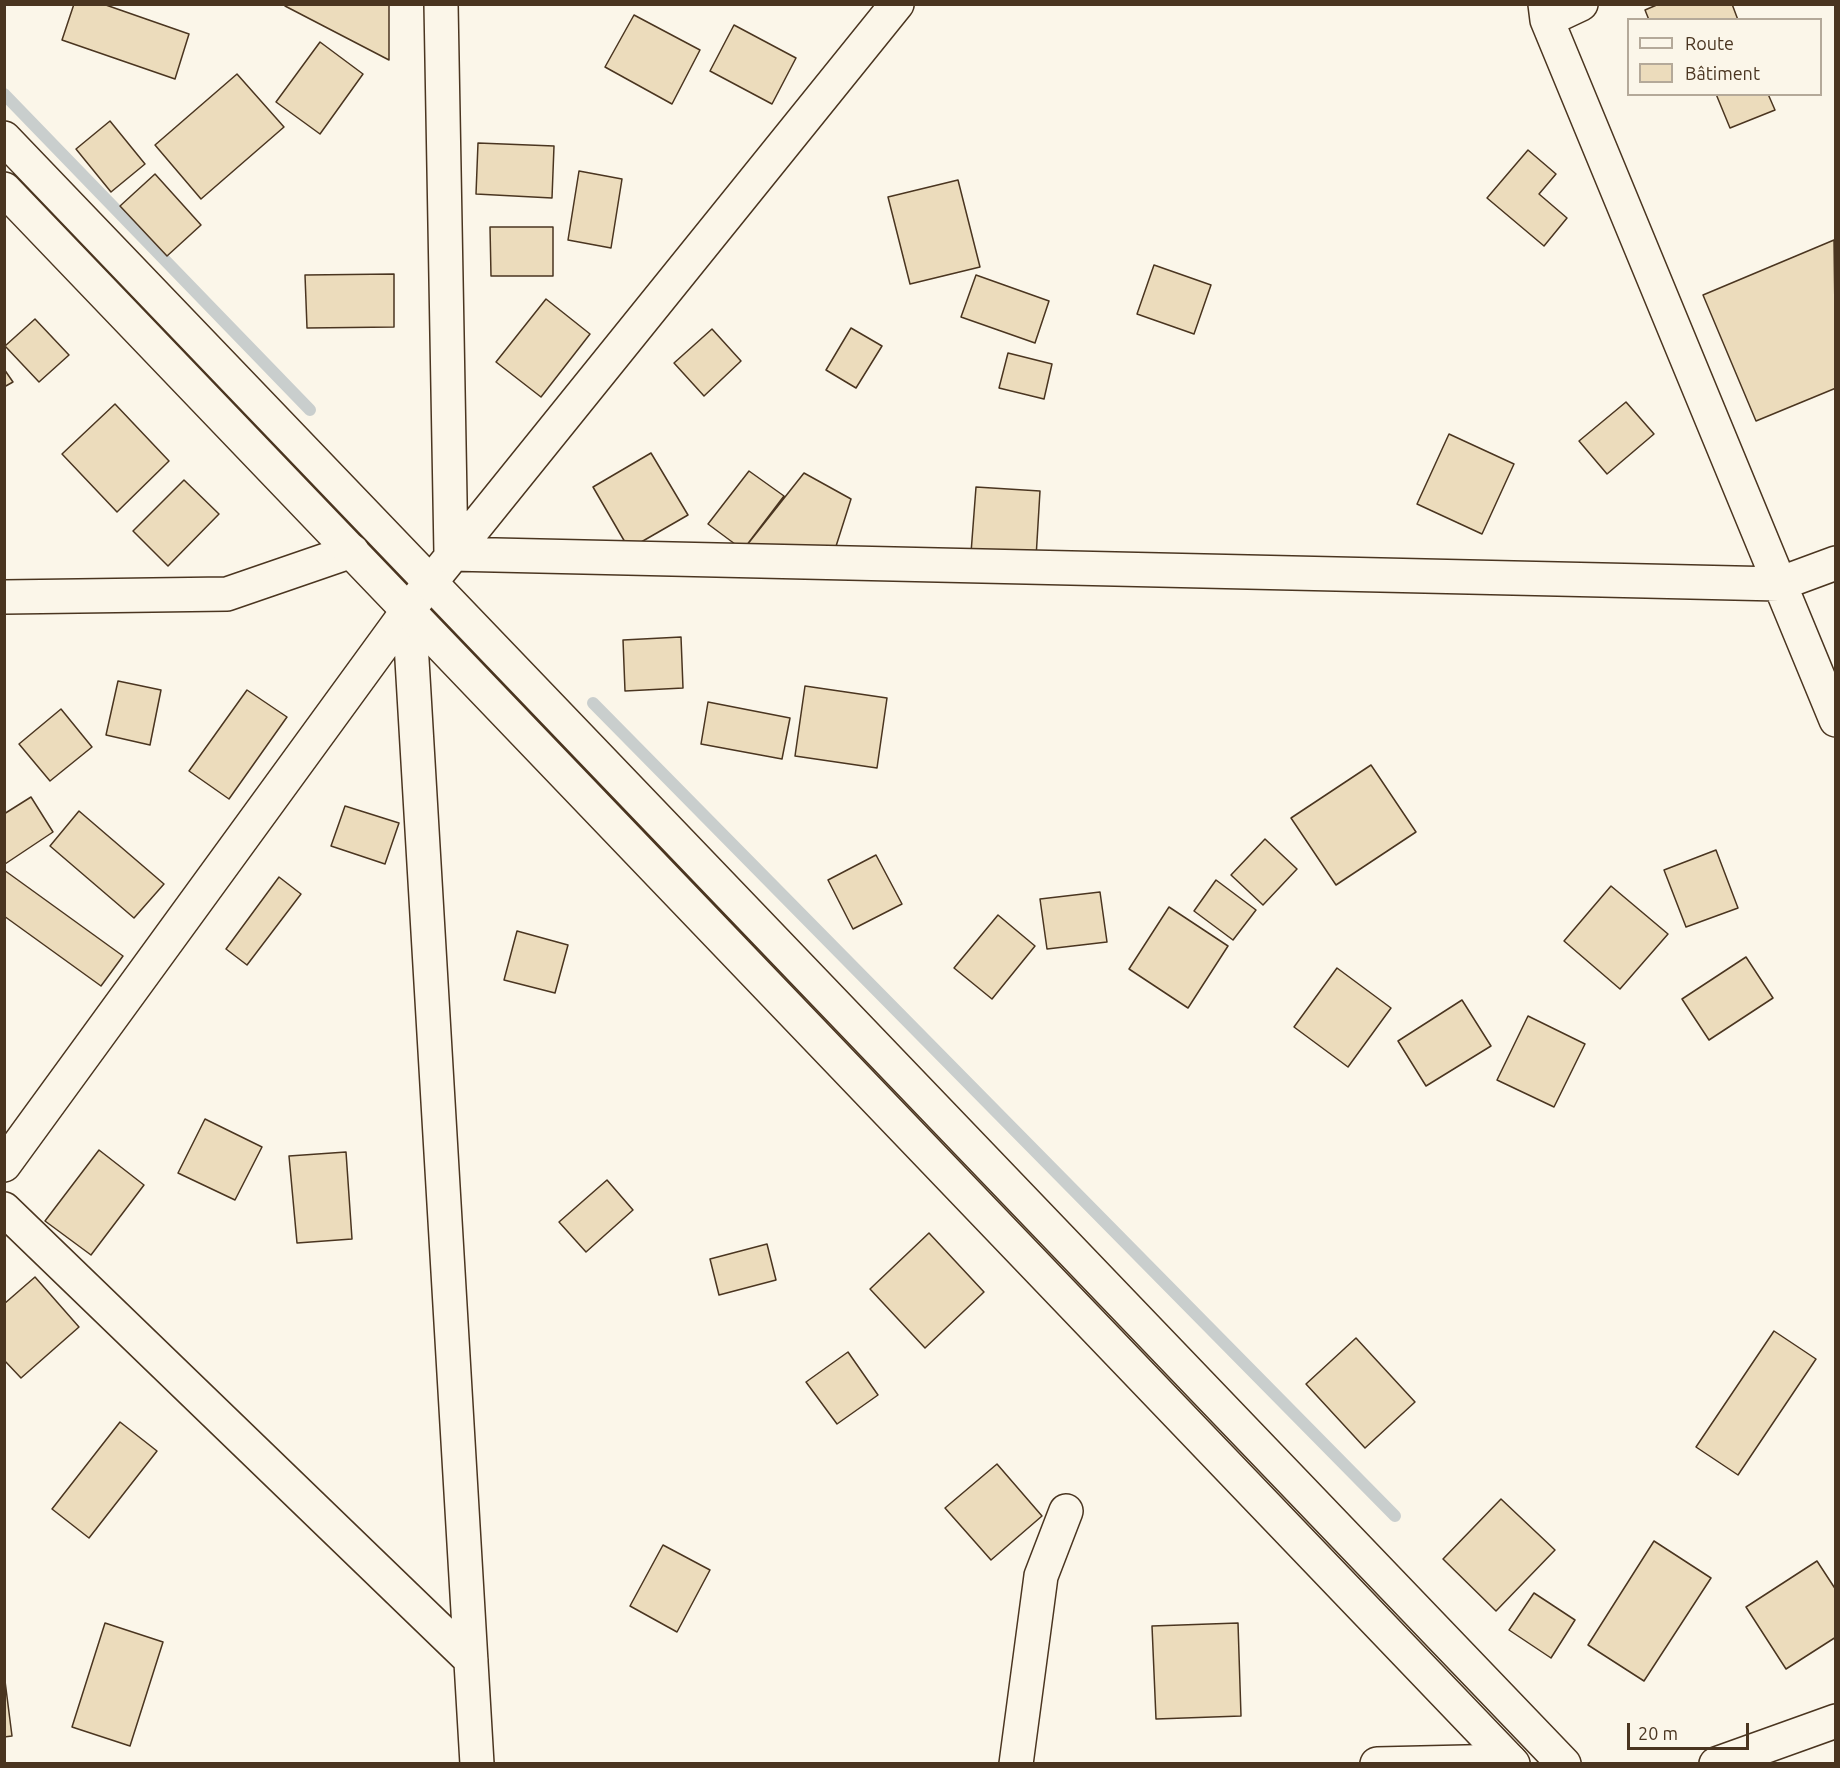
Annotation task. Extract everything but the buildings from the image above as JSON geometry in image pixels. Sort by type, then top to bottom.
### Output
[{"type":"main road","points":[[441,4],[452,554]]},
{"type":"main road","points":[[4,1165],[409,609],[897,4]]},
{"type":"main road","points":[[1581,4],[1546,12],[1836,720]]},
{"type":"main road","points":[[4,138],[1564,1764]]},
{"type":"main road","points":[[4,189],[1512,1762]]},
{"type":"main road","points":[[4,597],[227,594],[352,551]]},
{"type":"main road","points":[[452,554],[1779,584],[1836,563]]},
{"type":"main road","points":[[409,609],[477,1764]]},
{"type":"main road","points":[[4,1209],[471,1660]]},
{"type":"main road","points":[[1016,1764],[1041,1576],[1066,1511]]},
{"type":"main road","points":[[1716,1764],[1836,1721]]},
{"type":"main road","points":[[1377,1764],[1512,1762]]},
{"type":"waterway","points":[[4,94],[310,410]]},
{"type":"waterway","points":[[593,703],[1395,1516]]}]
